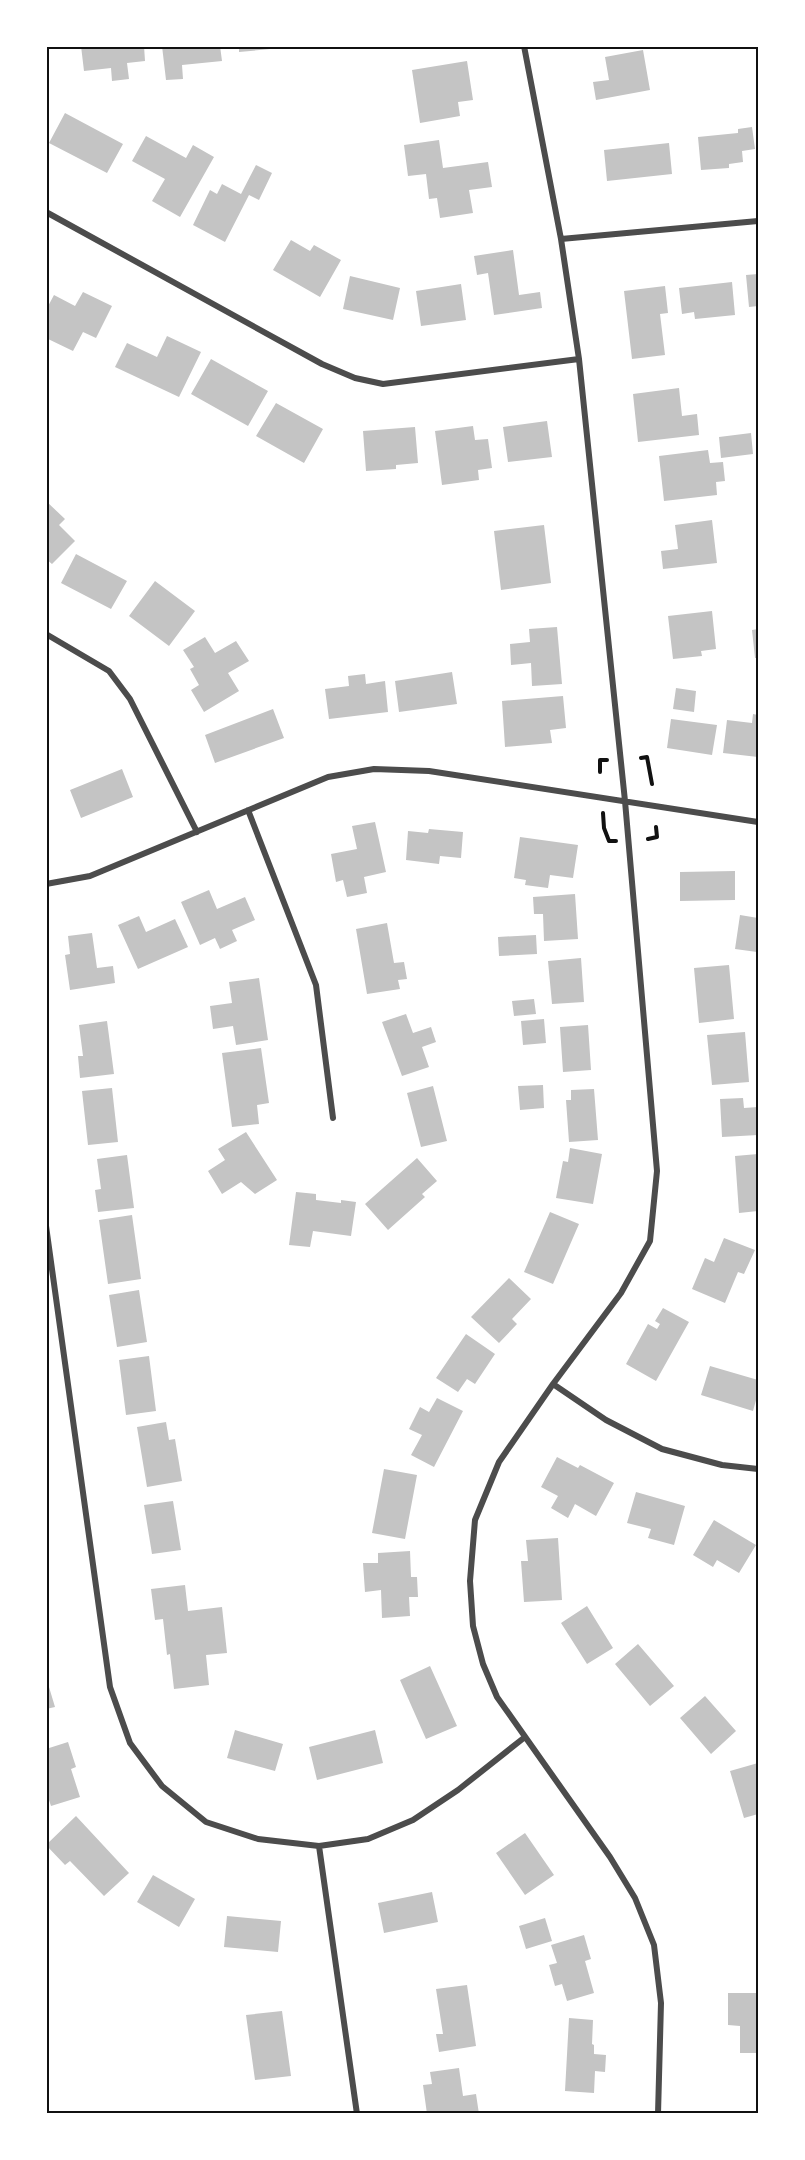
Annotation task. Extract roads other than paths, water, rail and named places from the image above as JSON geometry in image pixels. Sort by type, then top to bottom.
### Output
[{"type":"street","points":[[524,46],[561,239],[579,359],[625,801],[657,1171],[650,1241],[621,1293],[553,1384],[499,1462],[475,1520],[471,1571],[473,1626],[483,1664],[497,1697],[610,1857],[635,1898],[654,1945],[661,2003],[658,2114]]},
{"type":"street","points":[[46,212],[322,364],[355,378],[382,384],[579,359]]},
{"type":"street","points":[[561,239],[759,221]]},
{"type":"street","points":[[46,634],[109,671],[130,699],[197,832]]},
{"type":"street","points":[[46,884],[90,876],[328,777],[374,769],[429,771],[759,822]]},
{"type":"street","points":[[248,810],[316,985],[333,1118]]},
{"type":"street","points":[[46,1226],[110,1687],[130,1743],[162,1786],[206,1822],[258,1839],[319,1846],[368,1839],[414,1820],[458,1790],[525,1737]]},
{"type":"street","points":[[553,1384],[606,1420],[662,1449],[722,1465],[759,1469]]},
{"type":"street","points":[[319,1846],[357,2114]]}]
